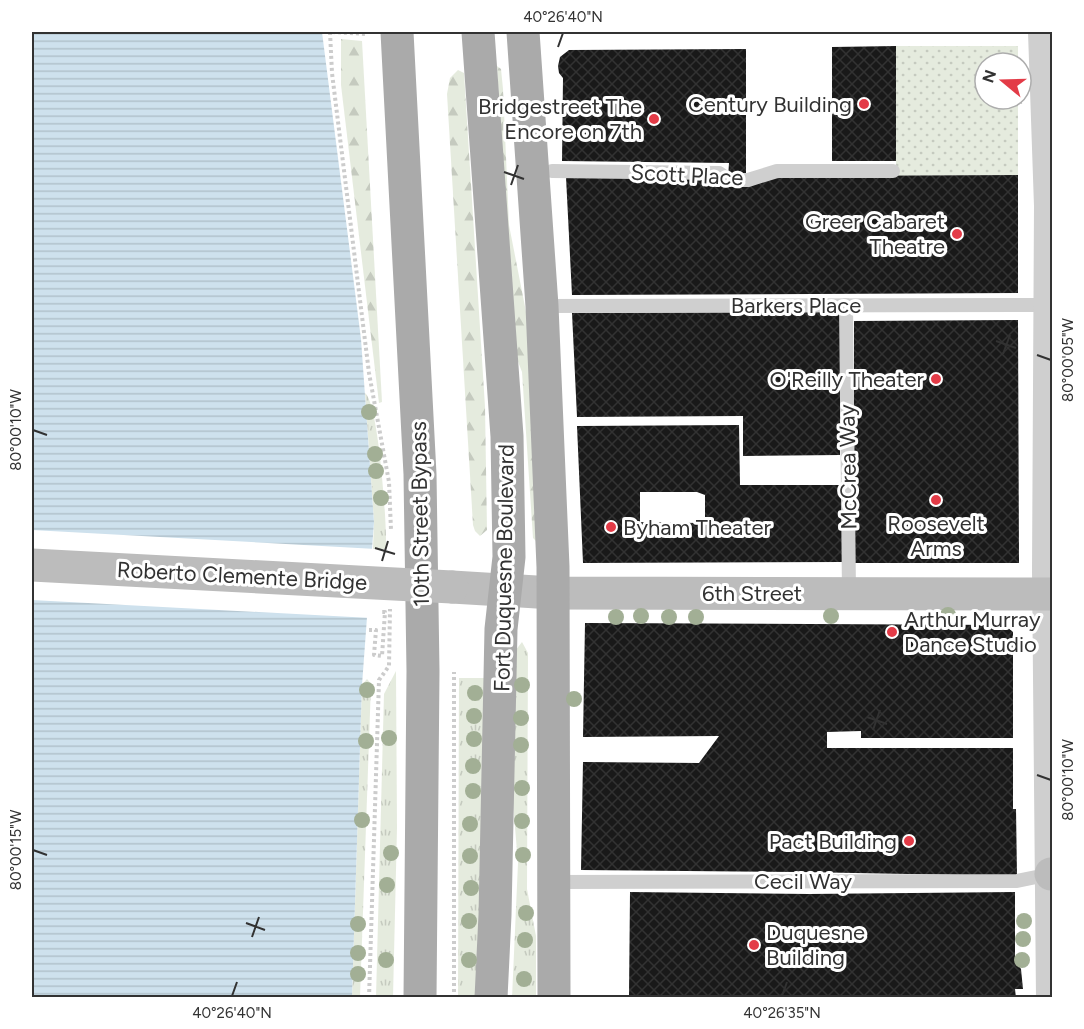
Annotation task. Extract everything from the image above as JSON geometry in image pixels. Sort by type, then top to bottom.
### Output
[{"type":"main road","name":"Fort Duquesne Boulevard","points":[[478,32],[507,436],[509,557],[501,629],[491,998]]},
{"type":"main road","name":"Fort Duquesne Boulevard","points":[[523,32],[542,306],[553,593],[554,998]]},
{"type":"main road","name":"10th Street Bypass","points":[[382,33],[420,474],[423,671],[420,998]]},
{"type":"main road","name":"Roberto Clemente Bridge","points":[[32,565],[452,587]]},
{"type":"main road","name":"6th Street","points":[[452,587],[553,593],[1051,594]]},
{"type":"street","points":[[1044,32],[1051,206],[1052,998]]},
{"type":"lane","name":"Scott Place","points":[[552,171],[718,173],[729,180],[748,180],[777,171],[893,171]]},
{"type":"lane","name":"McCrea Way","points":[[846,305],[849,593]]},
{"type":"lane","name":"Barkers Place","points":[[542,306],[1050,305]]},
{"type":"lane","name":"Cecil Way","points":[[555,882],[1017,881],[1052,874]]},
{"type":"path","points":[[382,33],[331,32],[333,83],[369,374],[389,482],[391,540]]},
{"type":"path","points":[[369,998],[379,680],[389,666],[390,609]]},
{"type":"path","points":[[369,630],[376,630],[374,655],[382,656],[385,612]]},
{"type":"path","points":[[454,672],[454,998]]},
{"type":"green space","points":[[341,39],[362,41],[382,402],[379,403],[341,85]]},
{"type":"green space","points":[[896,46],[1018,46],[1018,51],[973,51],[973,111],[1018,111],[1018,175],[896,176]]},
{"type":"green space","points":[[497,66],[501,69],[503,89],[509,225],[527,317],[537,542],[533,538],[522,372],[514,351]]},
{"type":"green space","points":[[458,70],[464,73],[485,407],[487,530],[480,536],[473,525],[447,94],[450,78]]},
{"type":"green space","points":[[365,393],[370,402],[378,441],[386,549],[373,549],[374,522]]},
{"type":"green space","points":[[522,642],[528,653],[527,889],[536,936],[536,997],[512,998],[518,863],[511,780],[515,651]]},
{"type":"green space","points":[[396,671],[397,828],[393,997],[376,997],[384,694]]},
{"type":"green space","points":[[459,678],[489,678],[477,997],[458,998]]},
{"type":"green space","points":[[367,679],[371,684],[360,997],[352,998],[362,685]]},
{"type":"water","points":[[32,32],[322,32],[361,339],[374,522],[362,685],[352,997],[32,997]]},
{"type":"pier","points":[[32,530],[376,549],[371,618],[32,600]]},
{"type":"building","name":"Century Building","points":[[896,46],[896,161],[832,161],[832,47]]},
{"type":"building","name":"Bridgestreet The Encore on 7th","points":[[746,49],[746,178],[728,178],[729,163],[562,161],[563,78],[558,66],[560,57],[569,50]]},
{"type":"building","points":[[1018,175],[1018,293],[572,295],[566,177]]},
{"type":"building","points":[[840,312],[840,455],[743,456],[743,416],[577,417],[572,313]]},
{"type":"building","points":[[1018,320],[1019,563],[854,563],[854,321]]},
{"type":"building","points":[[739,425],[740,485],[842,485],[842,562],[583,563],[577,426]],"holes":[[[640,492],[697,492],[705,495],[705,517],[699,523],[640,522]]]},
{"type":"building","points":[[585,623],[1005,625],[1013,632],[1013,738],[861,738],[861,731],[827,732],[827,748],[1013,748],[1013,809],[1016,809],[1017,876],[581,870],[583,762],[699,763],[719,736],[583,737]]},
{"type":"building","points":[[630,892],[809,894],[1015,892],[1015,960],[1021,969],[1023,989],[1015,989],[1016,998],[629,996]]},
{"type":"place","name":"Century Building","points":[[864,104]]},
{"type":"place","name":"Bridgestreet The Encore on 7th","points":[[654,119]]},
{"type":"place","name":"Greer Cabaret Theatre","points":[[957,234]]},
{"type":"place","name":"O'Reilly Theater","points":[[936,379]]},
{"type":"place","name":"Roosevelt Arms","points":[[936,500]]},
{"type":"place","name":"Byham Theater","points":[[611,527]]},
{"type":"place","name":"Arthur Murray Dance Studio","points":[[892,632]]},
{"type":"place","name":"Pact Building","points":[[909,841]]},
{"type":"place","name":"Duquesne Building","points":[[754,945]]}]
